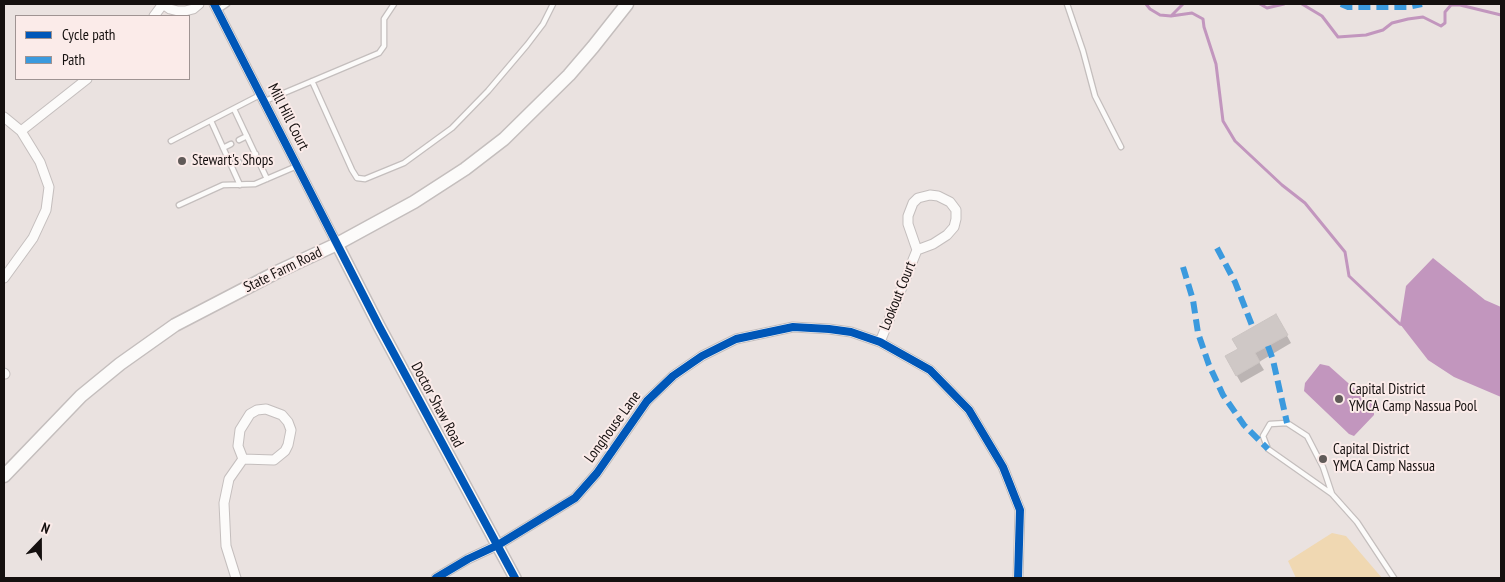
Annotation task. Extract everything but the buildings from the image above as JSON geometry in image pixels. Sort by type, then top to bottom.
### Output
[{"type":"main road","name":"State Farm Road","points":[[4,476],[81,396],[120,364],[175,325],[271,275],[337,244],[414,202],[504,139],[594,47],[626,4]]},
{"type":"street","points":[[155,15],[163,4],[178,11],[185,11],[193,9],[199,4]]},
{"type":"street","name":"Mill Hill Court","points":[[216,7],[337,244]]},
{"type":"street","points":[[21,132],[85,80]]},
{"type":"street","points":[[4,117],[21,132],[40,162],[49,187],[46,210],[32,238],[4,278]]},
{"type":"street","name":"Lookout Court","points":[[880,342],[917,250],[908,224],[908,216],[914,203],[918,198],[930,195],[938,196],[950,202],[956,210],[954,227],[940,240],[917,250]]},
{"type":"street","name":"Doctor Shaw Road","points":[[337,244],[379,326],[515,578]]},
{"type":"street","name":"Longhouse Lane","points":[[436,578],[468,559],[498,545],[575,498],[597,473],[647,401],[670,378],[702,356],[736,339],[793,327],[851,332],[880,342],[930,370],[968,410],[1003,467],[1020,510],[1020,573],[1018,578]]},
{"type":"street","points":[[266,409],[282,415],[291,430],[285,451],[274,460],[243,459],[238,446],[238,435],[250,414],[257,410],[266,409]]},
{"type":"street","points":[[236,578],[226,546],[224,503],[229,479],[243,459]]},
{"type":"lane","points":[[216,7],[227,4]]},
{"type":"lane","points":[[171,141],[234,109],[312,81],[379,53],[384,46],[384,19],[394,4]]},
{"type":"lane","points":[[312,81],[352,170],[357,178],[365,179],[404,163],[452,128],[488,91],[527,46],[543,24],[553,4]]},
{"type":"lane","points":[[1067,4],[1096,96],[1121,146]]},
{"type":"lane","points":[[234,109],[267,179]]},
{"type":"lane","points":[[211,121],[240,185]]},
{"type":"lane","points":[[239,140],[247,136]]},
{"type":"lane","points":[[223,148],[231,144]]},
{"type":"lane","points":[[248,158],[256,154]]},
{"type":"lane","points":[[231,165],[239,162]]},
{"type":"lane","points":[[179,205],[223,186],[255,184],[297,166]]},
{"type":"lane","points":[[1332,494],[1323,467],[1307,436],[1287,424],[1270,424],[1263,436],[1268,449],[1332,494],[1357,522],[1394,578]]},
{"type":"shaded area","points":[[1433,258],[1485,300],[1501,307],[1501,397],[1454,377],[1428,360],[1400,324],[1406,286]]},
{"type":"shaded area","name":"Capital District YMCA Camp Nassua Pool","points":[[1320,364],[1329,366],[1374,406],[1374,415],[1354,436],[1349,434],[1304,391],[1305,383]]},
{"type":"shaded area","points":[[1332,533],[1346,536],[1382,578],[1296,578],[1288,561]]},
{"type":"waterway","points":[[1146,4],[1160,15],[1171,16],[1183,4]]},
{"type":"waterway","points":[[1260,4],[1267,8],[1284,4]]},
{"type":"waterway","points":[[1302,4],[1322,16],[1338,37],[1366,35],[1383,30],[1392,23],[1423,17],[1441,26],[1445,23],[1445,12],[1451,5],[1460,5],[1501,15]]},
{"type":"waterway","points":[[1171,16],[1192,13],[1203,19],[1216,64],[1223,121],[1235,141],[1282,185],[1305,203],[1345,252],[1349,276],[1400,324],[1404,325]]},
{"type":"marked path","points":[[1341,4],[1348,7],[1407,7],[1422,4]]},
{"type":"marked path","points":[[1217,248],[1235,282],[1253,328]]},
{"type":"marked path","points":[[1183,267],[1193,300],[1198,333],[1209,365],[1223,395],[1244,425],[1268,449]]},
{"type":"marked path","points":[[1268,346],[1273,360],[1287,423]]},
{"type":"cycle path","points":[[214,4],[379,326],[515,578]]},
{"type":"cycle path","points":[[436,578],[468,559],[498,545],[575,498],[597,473],[647,401],[673,376],[702,356],[736,339],[793,327],[851,332],[880,342],[930,370],[969,410],[1003,467],[1020,510],[1018,578]]},
{"type":"place","name":"Stewart's Shops","points":[[182,161]]},
{"type":"place","name":"Capital District YMCA Camp Nassua Pool","points":[[1339,399]]},
{"type":"place","name":"Capital District YMCA Camp Nassua","points":[[1323,459]]}]
